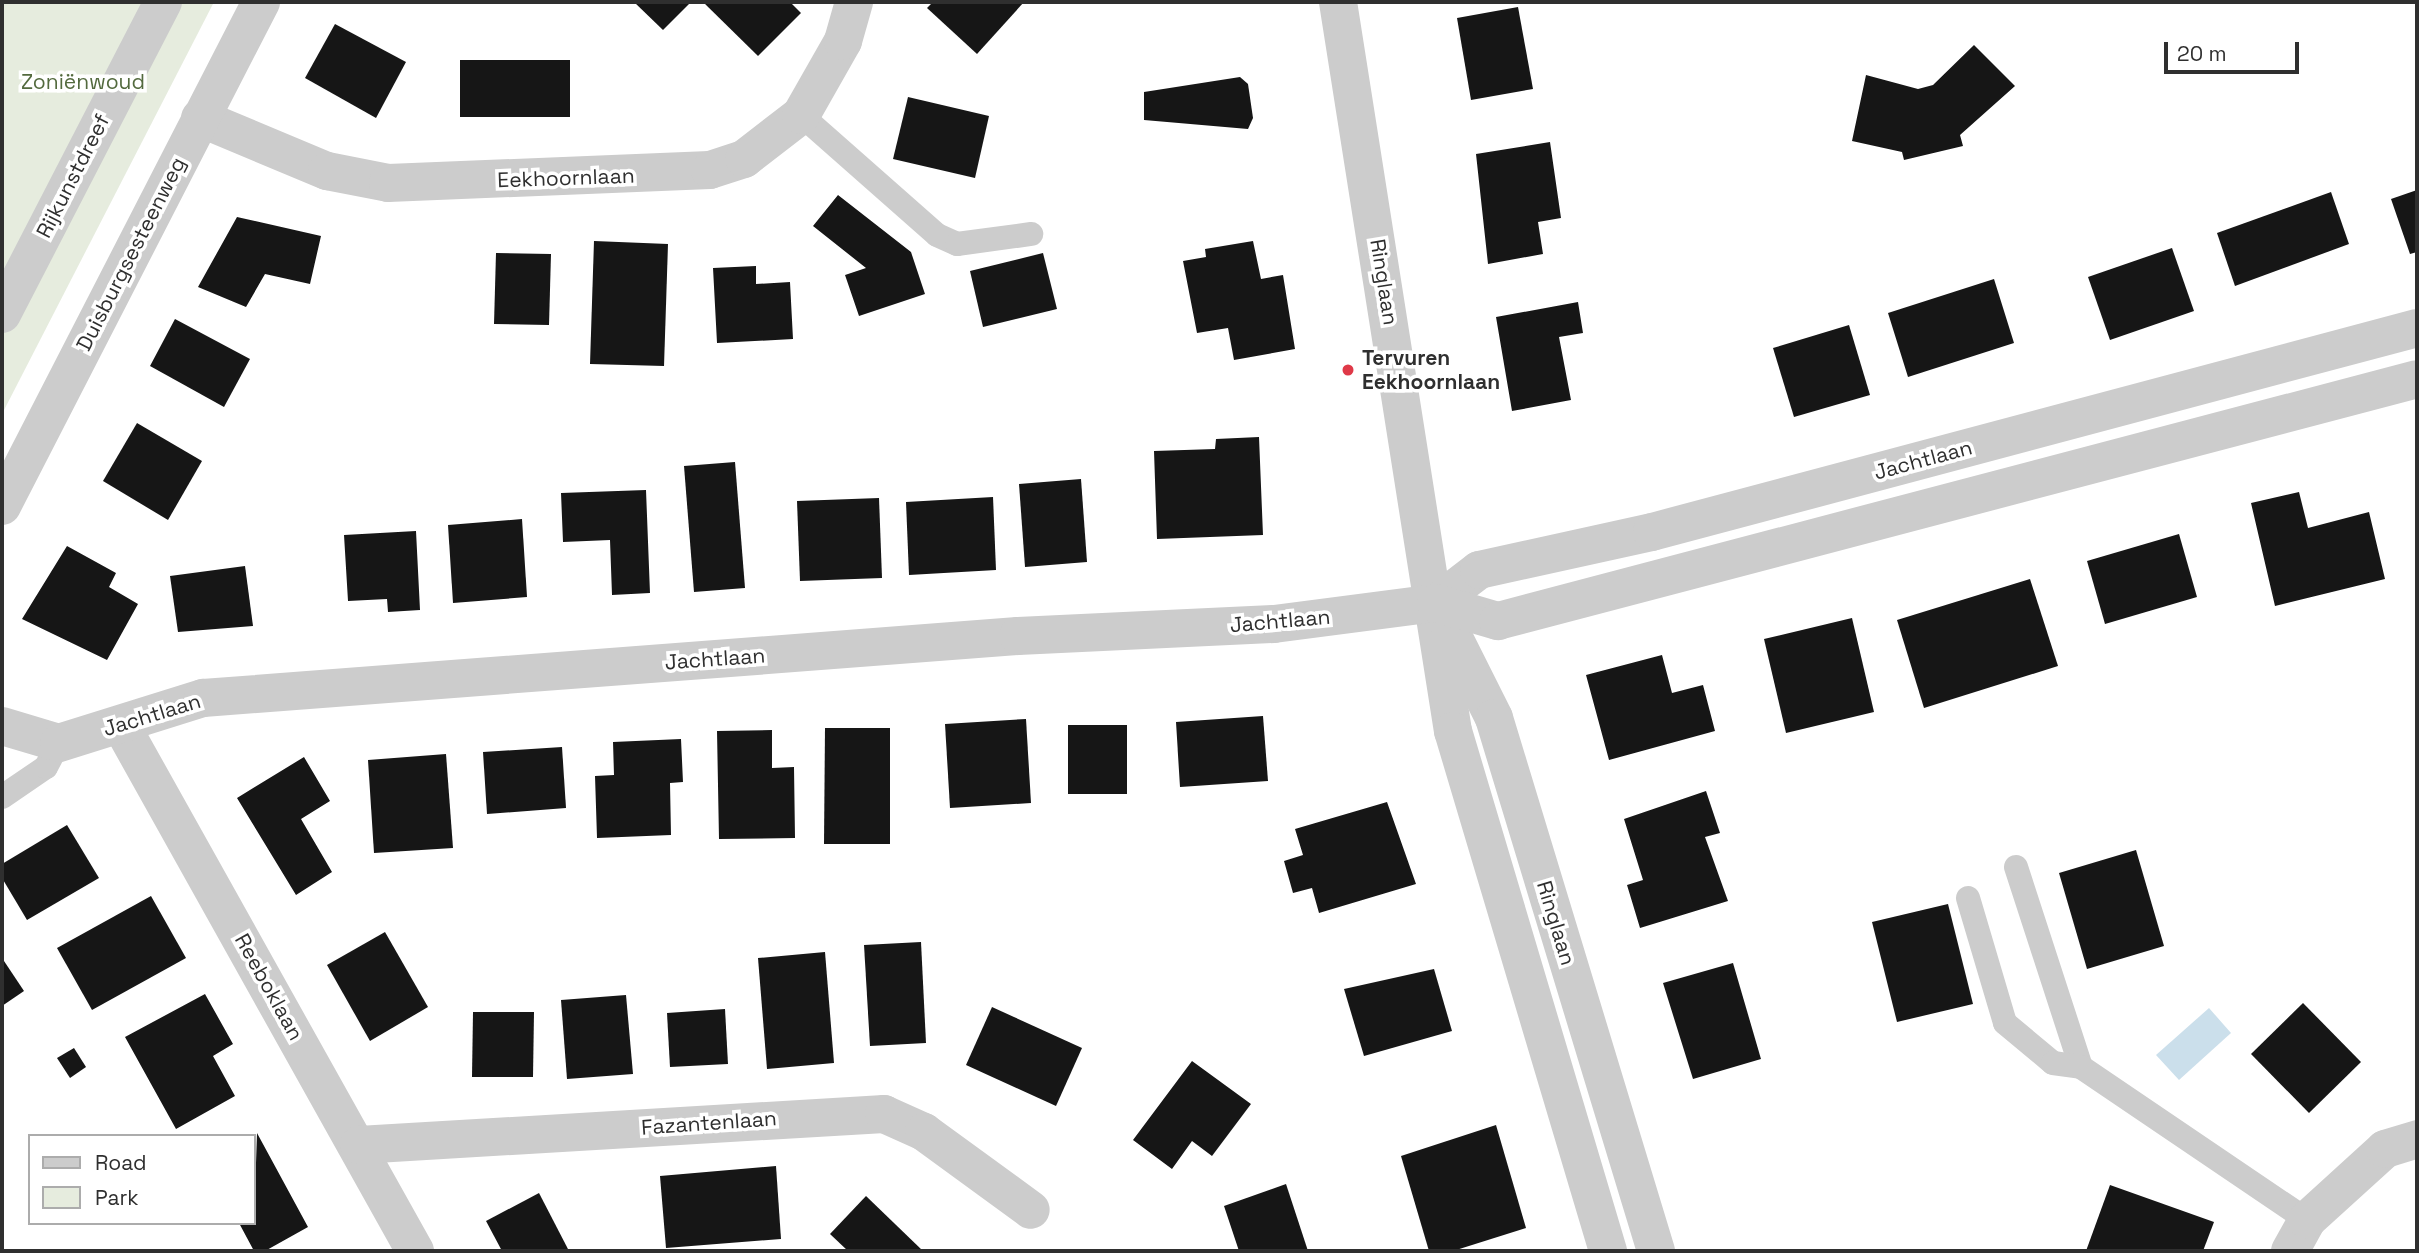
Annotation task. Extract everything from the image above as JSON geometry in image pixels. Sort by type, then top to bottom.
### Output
[{"type":"street","name":"Rijkunstdreef","points":[[2,314],[163,2]]},
{"type":"street","name":"Duisburgsesteenweg","points":[[2,506],[261,2]]},
{"type":"street","name":"Eekhoornlaan","points":[[200,118],[327,171],[388,183],[710,170],[744,159],[801,115],[839,51],[854,2]]},
{"type":"street","name":"Ringlaan","points":[[1338,2],[1436,603],[1453,731],[1608,1251]]},
{"type":"street","name":"Jachtlaan","points":[[1436,603],[1479,569],[1652,532],[2417,328]]},
{"type":"street","name":"Jachtlaan","points":[[59,743],[203,698],[1004,637],[1273,624],[1436,603],[1498,621],[2417,379]]},
{"type":"street","name":"Ringlaan","points":[[1436,603],[1494,718],[1656,1251]]},
{"type":"street","name":"Reeboklaan","points":[[121,725],[359,1145],[415,1251]]},
{"type":"street","points":[[2,726],[59,743]]},
{"type":"street","name":"Fazantenlaan","points":[[359,1145],[884,1114],[924,1132],[1031,1210]]},
{"type":"street","points":[[2298,1236],[2385,1149],[2417,1139]]},
{"type":"lane","points":[[801,115],[937,235],[957,244],[1031,234]]},
{"type":"lane","points":[[2,797],[46,767],[59,743]]},
{"type":"lane","points":[[2016,867],[2081,1066]]},
{"type":"lane","points":[[1968,898],[2005,1023],[2053,1063],[2081,1066],[2298,1236]]},
{"type":"green space","name":"Zoniënwoud","points":[[2,2],[214,2],[2,414]]},
{"type":"water","points":[[2209,1008],[2231,1033],[2179,1080],[2156,1055]]},
{"type":"building","points":[[634,2],[691,2],[663,30]]},
{"type":"building","points":[[703,2],[790,2],[801,13],[758,56]]},
{"type":"building","points":[[933,2],[1024,2],[977,54],[927,8]]},
{"type":"building","points":[[1518,7],[1533,89],[1471,100],[1457,18]]},
{"type":"building","points":[[335,24],[406,62],[376,118],[305,78]]},
{"type":"building","points":[[1974,45],[2015,86],[1960,135],[1963,146],[1904,160],[1902,152],[1852,141],[1866,75],[1918,89],[1933,85]]},
{"type":"building","points":[[460,60],[570,60],[570,117],[460,117]]},
{"type":"building","points":[[1240,77],[1248,84],[1253,118],[1248,129],[1144,120],[1144,92]]},
{"type":"building","points":[[908,97],[989,116],[975,178],[893,159]]},
{"type":"building","points":[[1550,142],[1561,218],[1538,222],[1543,254],[1488,264],[1476,154]]},
{"type":"building","points":[[2417,190],[2417,252],[2410,254],[2391,199]]},
{"type":"building","points":[[2331,192],[2349,244],[2235,286],[2217,233]]},
{"type":"building","points":[[838,195],[911,252],[925,294],[859,316],[845,275],[866,268],[813,226]]},
{"type":"building","points":[[237,217],[321,236],[310,284],[265,274],[246,307],[198,287]]},
{"type":"building","points":[[594,241],[668,244],[664,366],[590,364]]},
{"type":"building","points":[[1253,241],[1261,279],[1283,275],[1295,349],[1234,360],[1228,328],[1197,333],[1183,261],[1206,257],[1205,249]]},
{"type":"building","points":[[2172,248],[2194,311],[2110,340],[2088,277]]},
{"type":"building","points":[[496,253],[551,254],[549,325],[494,324]]},
{"type":"building","points":[[1043,253],[1057,309],[983,327],[970,271]]},
{"type":"building","points":[[756,266],[756,284],[790,282],[793,339],[717,343],[713,268]]},
{"type":"building","points":[[1994,279],[2014,343],[1908,377],[1888,313]]},
{"type":"building","points":[[1578,302],[1583,333],[1559,337],[1571,400],[1512,411],[1496,317]]},
{"type":"building","points":[[175,319],[250,359],[224,407],[150,366]]},
{"type":"building","points":[[1849,325],[1870,395],[1794,417],[1773,348]]},
{"type":"building","points":[[137,423],[202,461],[168,520],[103,481]]},
{"type":"building","points":[[1259,437],[1263,535],[1157,539],[1154,451],[1215,449],[1216,439]]},
{"type":"building","points":[[735,462],[745,588],[694,592],[684,466]]},
{"type":"building","points":[[1081,479],[1087,562],[1025,567],[1019,484]]},
{"type":"building","points":[[646,490],[650,593],[612,595],[610,540],[563,542],[561,493]]},
{"type":"building","points":[[2299,492],[2308,528],[2369,512],[2385,579],[2275,606],[2251,503]]},
{"type":"building","points":[[993,497],[996,570],[909,575],[906,502]]},
{"type":"building","points":[[879,498],[882,578],[800,581],[797,501]]},
{"type":"building","points":[[522,519],[527,597],[453,603],[448,525]]},
{"type":"building","points":[[416,531],[420,610],[388,612],[387,599],[348,601],[344,535]]},
{"type":"building","points":[[2179,534],[2197,597],[2105,624],[2087,561]]},
{"type":"building","points":[[67,546],[116,573],[109,587],[138,604],[107,660],[22,619]]},
{"type":"building","points":[[245,566],[253,626],[178,632],[170,576]]},
{"type":"building","points":[[2030,579],[2058,666],[1924,708],[1897,620]]},
{"type":"building","points":[[1852,618],[1874,712],[1786,733],[1764,639]]},
{"type":"building","points":[[1662,655],[1672,693],[1703,685],[1715,731],[1609,760],[1586,675]]},
{"type":"building","points":[[1263,716],[1268,781],[1180,787],[1176,722]]},
{"type":"building","points":[[1026,719],[1031,803],[950,808],[945,724]]},
{"type":"building","points":[[1068,725],[1127,725],[1127,794],[1068,794]]},
{"type":"building","points":[[825,728],[890,728],[890,844],[824,844]]},
{"type":"building","points":[[772,730],[772,768],[794,767],[795,838],[719,839],[717,731]]},
{"type":"building","points":[[681,739],[683,782],[670,783],[671,835],[597,838],[595,776],[614,775],[613,742]]},
{"type":"building","points":[[562,747],[566,808],[487,814],[483,752]]},
{"type":"building","points":[[446,754],[453,848],[374,853],[368,760]]},
{"type":"building","points":[[304,757],[330,801],[301,819],[332,872],[296,895],[237,798]]},
{"type":"building","points":[[1706,791],[1720,833],[1705,837],[1728,901],[1640,928],[1627,885],[1643,880],[1624,819]]},
{"type":"building","points":[[1387,802],[1416,884],[1319,913],[1312,888],[1293,893],[1284,861],[1303,855],[1295,829]]},
{"type":"building","points":[[67,825],[99,878],[27,920],[2,878],[2,864]]},
{"type":"building","points":[[2136,850],[2164,946],[2087,969],[2059,873]]},
{"type":"building","points":[[151,896],[186,958],[92,1010],[57,948]]},
{"type":"building","points":[[1948,904],[1973,1004],[1897,1022],[1872,922]]},
{"type":"building","points":[[385,932],[428,1007],[370,1041],[327,965]]},
{"type":"building","points":[[921,942],[926,1043],[870,1046],[864,945]]},
{"type":"building","points":[[825,952],[834,1063],[767,1069],[758,958]]},
{"type":"building","points":[[2,958],[24,991],[2,1006]]},
{"type":"building","points":[[1733,963],[1761,1059],[1693,1079],[1663,983]]},
{"type":"building","points":[[1434,969],[1452,1031],[1364,1056],[1344,989]]},
{"type":"building","points":[[205,994],[233,1044],[213,1056],[235,1096],[176,1129],[125,1037]]},
{"type":"building","points":[[626,995],[633,1074],[567,1079],[561,1000]]},
{"type":"building","points":[[2303,1003],[2361,1062],[2309,1113],[2251,1054]]},
{"type":"building","points":[[992,1007],[1082,1048],[1056,1106],[966,1065]]},
{"type":"building","points":[[725,1009],[728,1064],[670,1067],[667,1013]]},
{"type":"building","points":[[473,1012],[534,1012],[533,1077],[472,1077]]},
{"type":"building","points":[[74,1048],[86,1067],[70,1078],[57,1058]]},
{"type":"building","points":[[1192,1061],[1251,1104],[1212,1156],[1192,1141],[1172,1169],[1133,1140]]},
{"type":"building","points":[[1496,1125],[1526,1228],[1453,1251],[1429,1251],[1401,1156]]},
{"type":"building","points":[[257,1133],[308,1227],[265,1251],[254,1251],[240,1225],[256,1225]]},
{"type":"building","points":[[776,1166],[781,1239],[666,1248],[660,1176]]},
{"type":"building","points":[[1286,1184],[1308,1251],[1239,1251],[1224,1206]]},
{"type":"building","points":[[2110,1185],[2214,1222],[2203,1251],[2086,1251]]},
{"type":"building","points":[[539,1193],[569,1251],[502,1251],[486,1221]]},
{"type":"building","points":[[866,1196],[923,1251],[848,1251],[830,1234]]},
{"type":"place","name":"Tervuren Eekhoornlaan","points":[[1348,370]]}]
